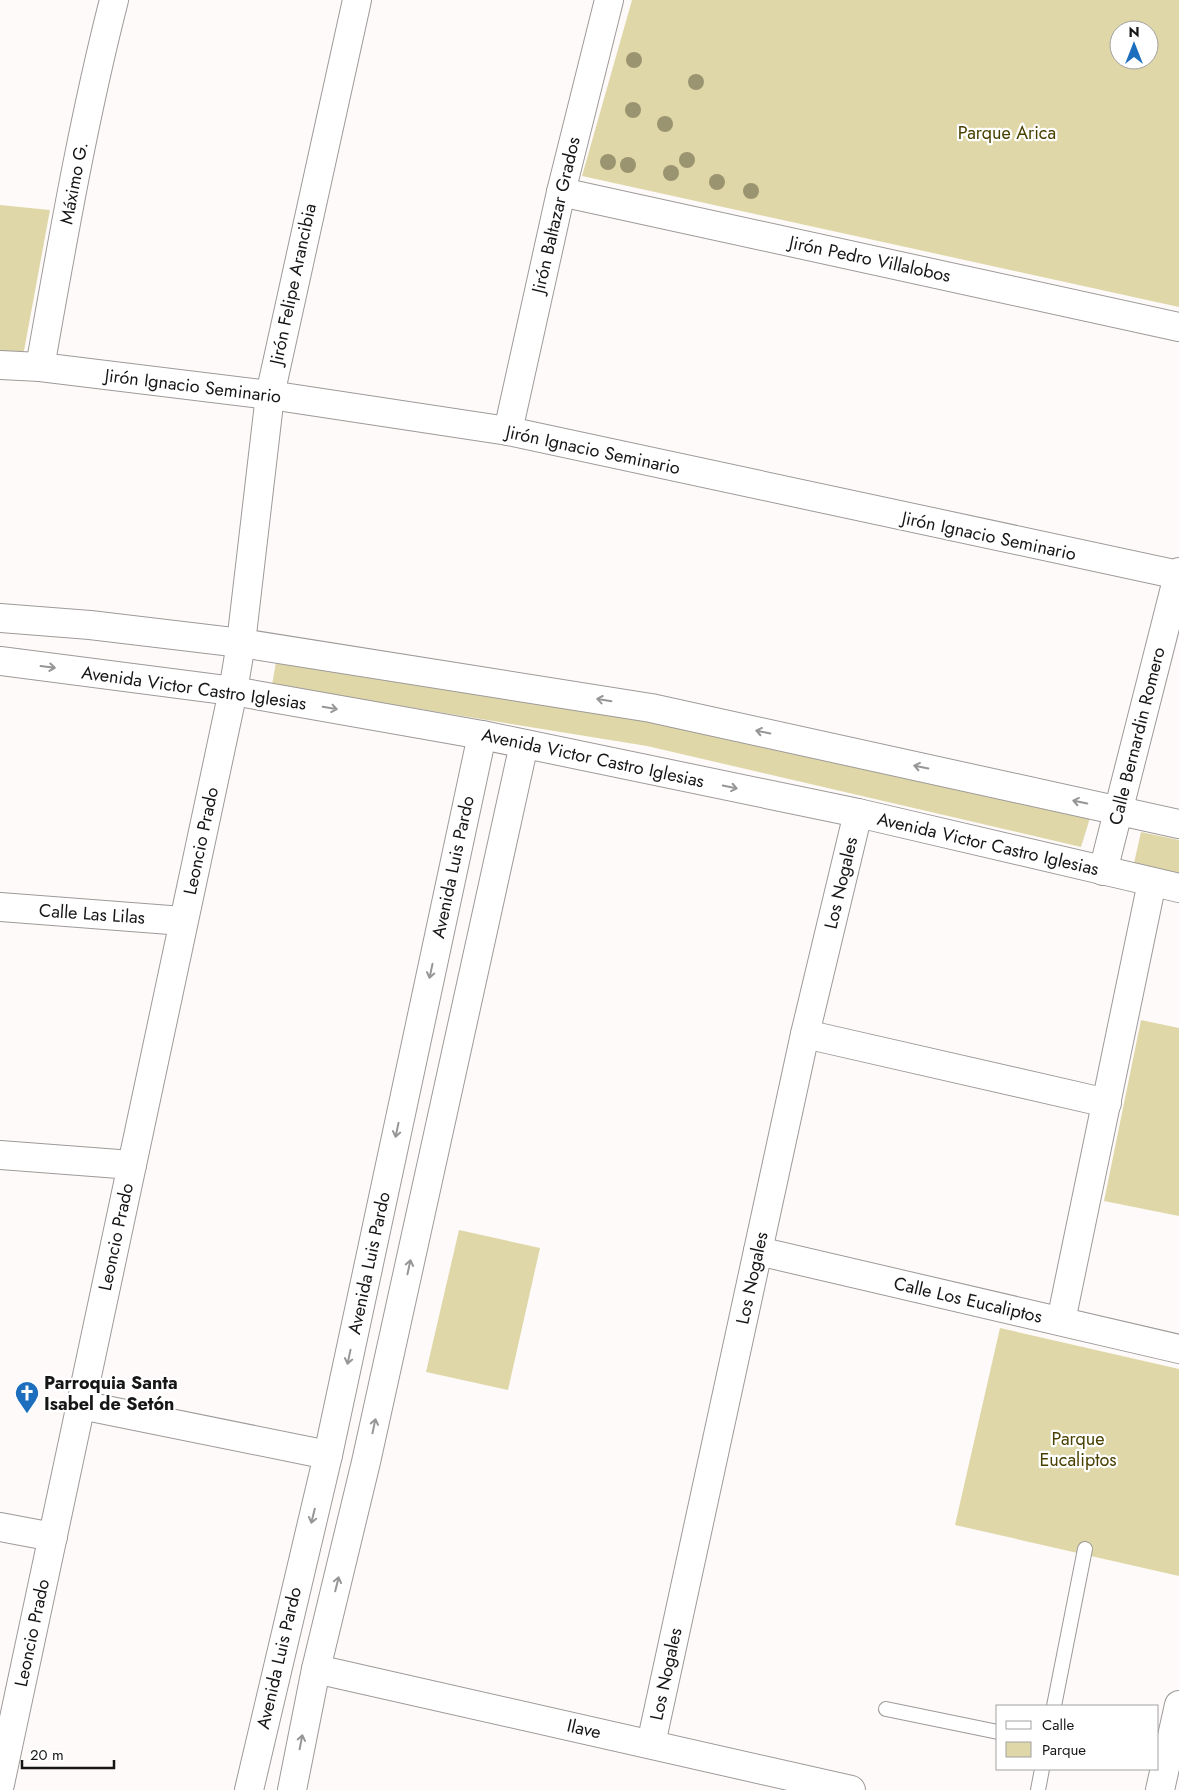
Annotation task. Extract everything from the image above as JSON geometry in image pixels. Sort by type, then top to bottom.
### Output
[{"type":"street","name":"Máximo G.","points":[[40,367],[71,194],[99,60],[114,0]]},
{"type":"street","name":"Jirón Felipe Arancibia","points":[[233,691],[241,643],[270,395],[357,0]]},
{"type":"street","name":"Jirón Baltazar Grados","points":[[508,431],[560,192],[609,0]]},
{"type":"street","name":"Jirón Pedro Villalobos","points":[[560,192],[1179,327]]},
{"type":"street","name":"Jirón Ignacio Seminario","points":[[0,365],[40,367],[270,395],[508,431],[1098,560],[1179,574]]},
{"type":"street","name":"Calle Bernardin Romero","points":[[1102,871],[1179,574]]},
{"type":"street","points":[[0,618],[90,625],[241,643],[651,708],[1179,824]]},
{"type":"street","name":"Avenida Victor Castro Iglesias","points":[[0,661],[233,691],[482,735],[858,813],[1179,888]]},
{"type":"street","name":"Leoncio Prado","points":[[1,1777],[233,691]]},
{"type":"street","name":"Avenida Luis Pardo","points":[[249,1790],[328,1455],[482,735]]},
{"type":"street","points":[[292,1790],[316,1669],[366,1462],[524,744]]},
{"type":"street","name":"Los Nogales","points":[[651,1744],[806,1034],[858,813]]},
{"type":"street","points":[[1061,1321],[1152,882]]},
{"type":"street","name":"Calle Las Lilas","points":[[0,907],[184,921]]},
{"type":"street","points":[[806,1034],[1107,1103]]},
{"type":"street","points":[[0,1154],[132,1164]]},
{"type":"street","name":"Calle Los Eucaliptos","points":[[758,1251],[1179,1349]]},
{"type":"street","points":[[81,1405],[328,1455]]},
{"type":"street","points":[[0,1528],[53,1537]]},
{"type":"street","name":"Ilave","points":[[316,1669],[851,1790]]},
{"type":"street","points":[[1160,1790],[1179,1705]]},
{"type":"lane","points":[[1054,1705],[1085,1549]]},
{"type":"lane","points":[[886,1709],[996,1732]]},
{"type":"lane","points":[[1038,1790],[1042,1770]]},
{"type":"green space","name":"Parque Arica","points":[[632,0],[1179,0],[1179,307],[582,176]]},
{"type":"green space","points":[[0,205],[50,210],[23,356],[0,355]]},
{"type":"green space","points":[[277,656],[662,724],[1090,818],[1081,847],[647,746],[272,685]]},
{"type":"green space","points":[[1141,832],[1179,840],[1179,873],[1134,863]]},
{"type":"green space","points":[[1141,1020],[1179,1028],[1179,1216],[1104,1201]]},
{"type":"green space","points":[[459,1230],[540,1248],[508,1390],[426,1372]]},
{"type":"green space","name":"Parque Eucaliptos","points":[[1000,1328],[1179,1369],[1179,1576],[955,1525]]},
{"type":"place","name":"Parroquia Santa Isabel de Setón","points":[[27,1414]]}]
